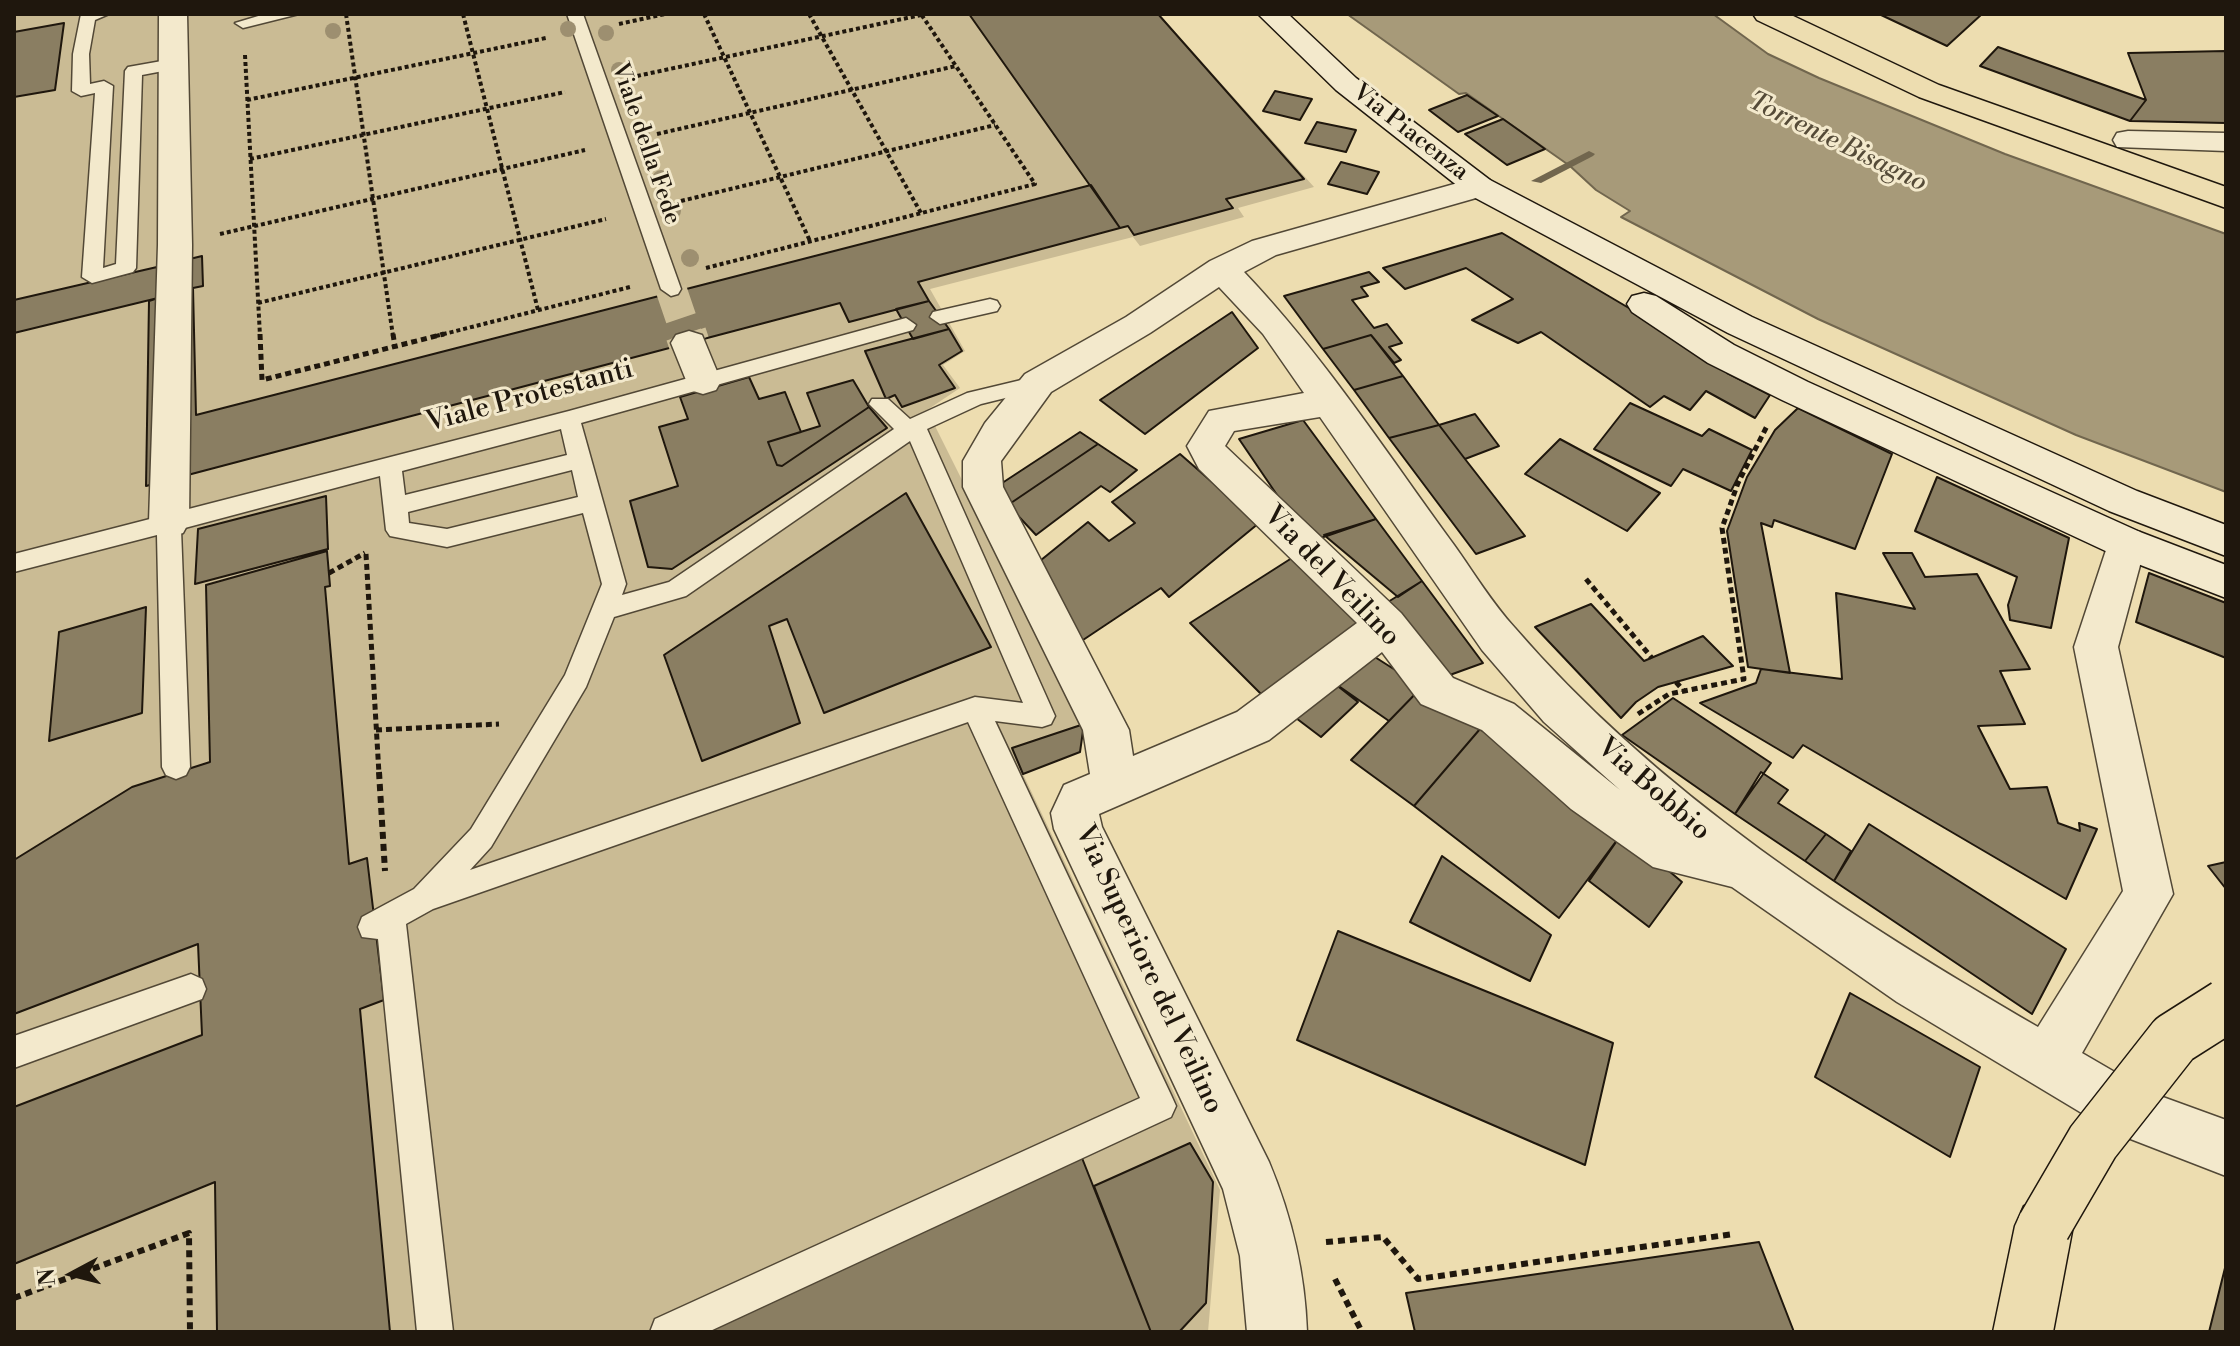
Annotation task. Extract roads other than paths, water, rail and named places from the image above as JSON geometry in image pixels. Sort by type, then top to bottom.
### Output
[{"type":"main road","points":[[1767,14],[1929,91],[2027,129],[2226,198]]},
{"type":"main road","points":[[2027,129],[2128,140],[2226,169]]},
{"type":"main road","points":[[2027,129],[2148,193],[2226,222]]},
{"type":"main road","points":[[2023,1332],[2044,1226],[2093,1142],[2174,1039],[2226,1006]]},
{"type":"street","name":"Via Piacenza","points":[[1272,14],[1346,84],[1479,187],[1561,232]]},
{"type":"street","points":[[169,512],[175,254],[173,38]]},
{"type":"street","points":[[2128,140],[2226,142]]},
{"type":"street","points":[[1038,383],[1138,325],[1222,269],[1264,248],[1479,187]]},
{"type":"street","points":[[1561,232],[1740,325],[2123,501],[2226,541]]},
{"type":"street","points":[[1561,232],[1615,284],[1721,354],[2126,543],[2226,582]]},
{"type":"street","name":"Via Bobbio","points":[[1222,269],[1275,326],[1451,577],[1508,650],[1560,709],[1742,866],[1915,984],[2134,1114],[2226,1148]]},
{"type":"street","points":[[689,343],[703,381]]},
{"type":"street","name":"Via Superiore del Veilino","points":[[1038,383],[998,433],[982,461],[983,487],[1106,730],[1115,785],[1081,800],[1075,813],[1078,829],[1249,1182],[1266,1232],[1274,1273],[1277,1332]]},
{"type":"street","name":"Via del Veilino","points":[[1330,402],[1222,420],[1206,446],[1213,459],[1386,625],[1437,691],[1498,717],[1588,794],[1670,852],[1742,866]]},
{"type":"street","points":[[2046,1063],[2148,894],[2096,647],[2126,543]]},
{"type":"street","points":[[1115,785],[1253,726],[1386,625]]},
{"type":"lane","points":[[101,14],[88,16],[81,54],[81,91],[104,86],[92,277],[126,268],[134,71],[173,38]]},
{"type":"lane","points":[[243,23],[291,14]]},
{"type":"lane","name":"Viale della Fede","points":[[578,23],[669,284]]},
{"type":"lane","points":[[940,317],[990,306]]},
{"type":"lane","name":"Viale Protestanti","points":[[14,563],[169,512],[390,465],[569,419],[906,325]]},
{"type":"lane","points":[[603,610],[677,589],[918,424],[975,398],[1038,383]]},
{"type":"lane","points":[[435,1332],[382,923],[424,899],[975,708],[1042,716],[918,424],[880,404]]},
{"type":"lane","points":[[424,899],[481,838],[577,679],[614,584],[569,419]]},
{"type":"lane","points":[[396,518],[580,460]]},
{"type":"lane","points":[[390,465],[396,518]]},
{"type":"lane","points":[[396,518],[447,538],[592,502]]},
{"type":"lane","points":[[169,512],[176,767]]},
{"type":"lane","points":[[668,1332],[1160,1106],[975,708]]},
{"type":"lane","points":[[14,1052],[191,989]]},
{"type":"water","name":"Torrente Bisagno","points":[[1347,14],[1713,14],[1768,54],[1819,78],[2005,154],[2226,234],[2226,492],[2076,435],[1818,319],[1621,217],[1630,211],[1596,190],[1570,166],[1466,93],[1459,94]]},
{"type":"waterway","points":[[1537,181],[1589,154]]},
{"type":"tunnel","points":[[671,289],[687,336]]},
{"type":"tunnel","points":[[686,334],[689,343]]}]
